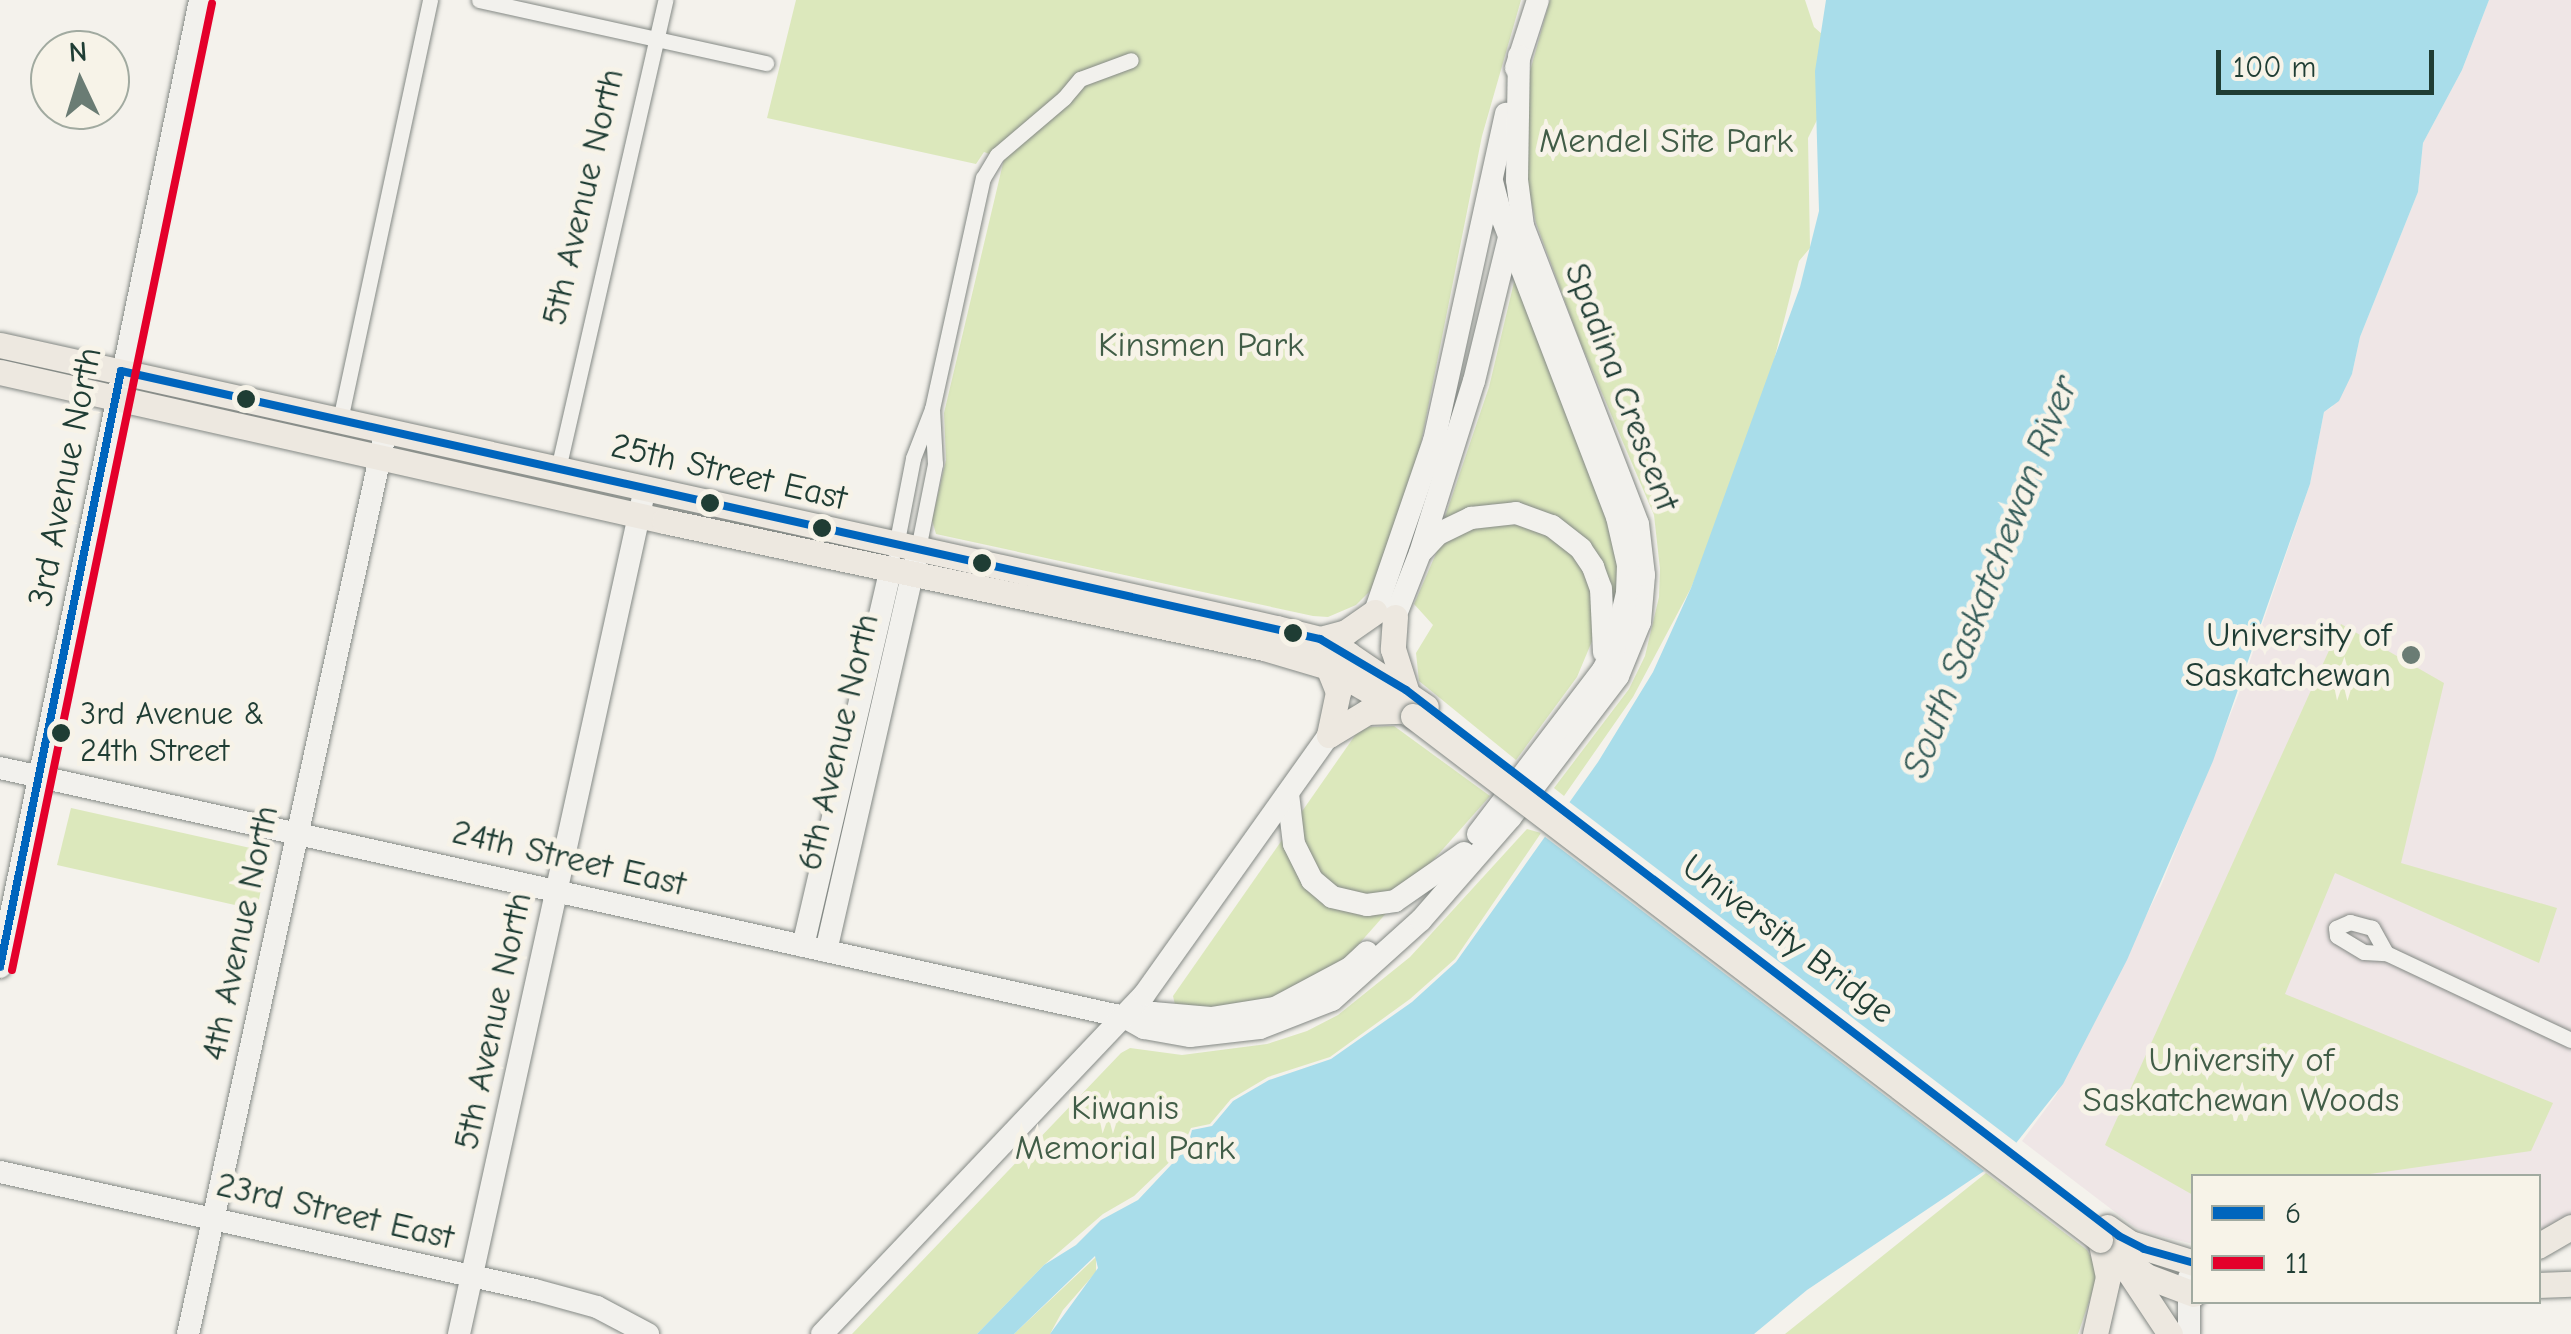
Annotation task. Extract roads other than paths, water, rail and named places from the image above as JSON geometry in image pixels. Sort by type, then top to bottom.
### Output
[{"type":"main road","name":"25th Street East","points":[[0,345],[120,384],[380,457],[639,516],[904,559],[1320,639],[1415,704]]},
{"type":"main road","name":"25th Street East","points":[[0,372],[120,384],[340,420],[645,489],[904,559],[1264,648],[1328,667],[1415,704]]},
{"type":"main road","points":[[1320,639],[1385,615],[1393,649],[1415,704],[1383,708],[1351,719],[1329,735]]},
{"type":"main road","points":[[1328,667],[1338,692],[1329,735]]},
{"type":"main road","name":"University Bridge","points":[[1415,704],[2108,1241]]},
{"type":"main road","points":[[2541,1244],[2571,1227]]},
{"type":"main road","points":[[2108,1241],[2130,1243],[2191,1262]]},
{"type":"main road","points":[[2108,1241],[2146,1276],[2191,1294]]},
{"type":"main road","points":[[2095,1334],[2108,1277],[2108,1241]]},
{"type":"main road","points":[[2108,1241],[2146,1292],[2170,1334]]},
{"type":"main road","points":[[2541,1254],[2571,1252]]},
{"type":"street","name":"3rd Avenue North","points":[[0,967],[200,0]]},
{"type":"street","points":[[340,420],[430,0]]},
{"type":"street","points":[[478,0],[766,63]]},
{"type":"street","name":"5th Avenue North","points":[[558,469],[665,0]]},
{"type":"street","name":"Spadina Crescent","points":[[1385,615],[1434,441],[1518,56],[1538,0]]},
{"type":"street","name":"Spadina Crescent","points":[[1385,615],[1420,553],[1474,380],[1509,236],[1517,180],[1518,56]]},
{"type":"street","points":[[904,559],[913,458],[932,408],[978,199],[992,162],[1080,79],[1131,60]]},
{"type":"street","name":"Spadina Crescent","points":[[1124,1017],[1144,1028],[1190,1036],[1225,1035],[1296,1016],[1350,988],[1468,869],[1618,676],[1640,622],[1644,553],[1638,524],[1523,226],[1517,180]]},
{"type":"street","name":"Spadina Crescent","points":[[1124,1017],[1153,1013],[1189,1018],[1248,1015],[1302,996],[1350,968],[1464,853],[1603,670],[1614,648],[1628,593],[1624,542],[1492,181]]},
{"type":"street","points":[[904,559],[935,464],[932,408]]},
{"type":"street","name":"4th Avenue North","points":[[188,1334],[386,430]]},
{"type":"street","name":"5th Avenue North","points":[[459,1334],[645,489]]},
{"type":"street","points":[[1420,553],[1453,526],[1498,513],[1536,518],[1567,535],[1594,567],[1601,589],[1603,670]]},
{"type":"street","name":"6th Avenue North","points":[[815,948],[904,559]]},
{"type":"street","points":[[822,1334],[1124,1017],[1329,735]]},
{"type":"street","name":"24th Street East","points":[[0,768],[1124,1017]]},
{"type":"street","points":[[1288,794],[1294,844],[1312,880],[1332,897],[1367,905],[1395,901],[1464,853]]},
{"type":"street","points":[[2386,954],[2571,1040]]},
{"type":"street","name":"23rd Street East","points":[[0,1172],[597,1306],[648,1334]]},
{"type":"street","points":[[2189,1334],[2191,1294]]},
{"type":"water","name":"South Saskatchewan River","points":[[1826,0],[2489,0],[2462,70],[2423,143],[2418,192],[2360,337],[2352,374],[2339,401],[2324,412],[2310,484],[2213,761],[2127,960],[2063,1084],[2005,1157],[1807,1290],[1754,1334],[1050,1334],[1098,1268],[1095,1256],[1014,1334],[977,1334],[1044,1265],[1076,1245],[1101,1220],[1138,1200],[1187,1148],[1192,1130],[1212,1126],[1233,1101],[1269,1080],[1331,1059],[1412,1002],[1456,962],[1598,762],[1653,672],[1691,588],[1800,287],[1819,211],[1815,71]]},
{"type":"place","name":"University of Saskatchewan","points":[[2411,655]]},
{"type":"place","name":"3rd Avenue & 24th Street","points":[[61,733]]},
{"type":"park label","name":"Mendel Site Park","points":[[1666,141]]},
{"type":"park label","name":"Kinsmen Park","points":[[1201,345]]},
{"type":"park label","name":"University of Saskatchewan Woods","points":[[2241,1080]]},
{"type":"park label","name":"Kiwanis Memorial Park","points":[[1125,1128]]}]
